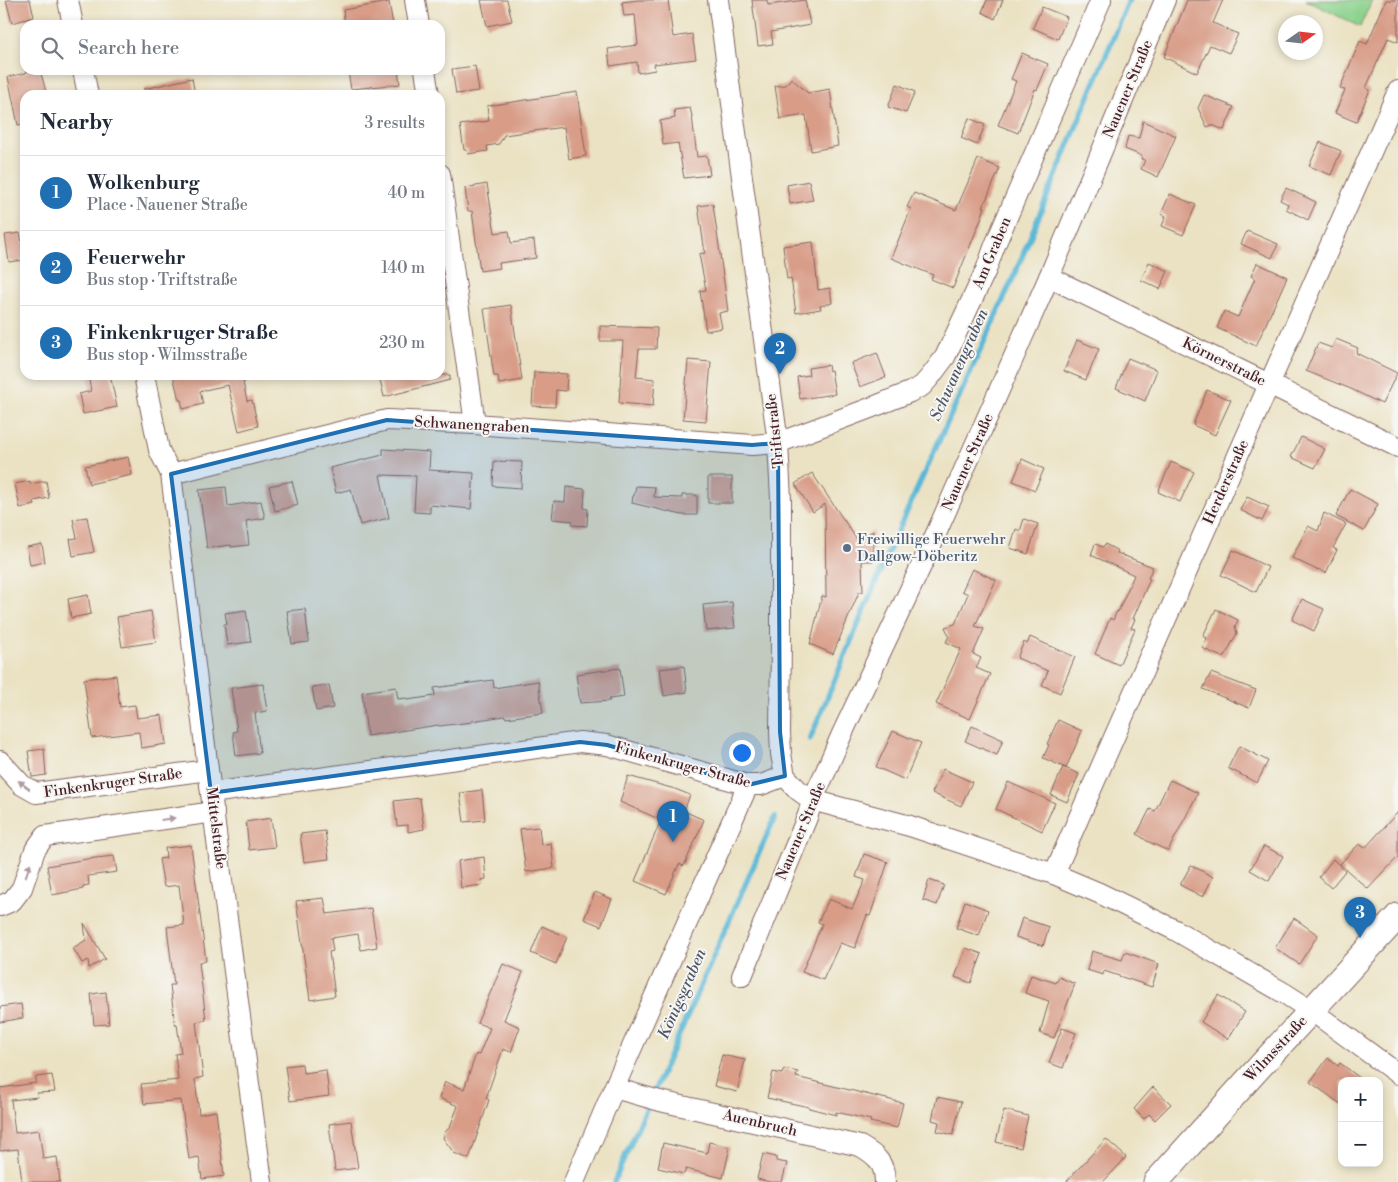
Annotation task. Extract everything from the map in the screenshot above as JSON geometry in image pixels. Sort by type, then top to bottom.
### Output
[{"type":"street","points":[[68,0],[72,20]]},
{"type":"street","points":[[416,0],[418,20]]},
{"type":"street","name":"Triftstraße","points":[[718,0],[778,443],[781,509],[780,732],[785,776]]},
{"type":"street","name":"Am Graben","points":[[778,443],[922,386],[945,357],[986,270],[1100,0]]},
{"type":"street","name":"Nauener Straße","points":[[742,976],[812,800],[931,546],[1049,277],[1165,0]]},
{"type":"street","points":[[84,75],[87,90]]},
{"type":"street","points":[[427,75],[428,90]]},
{"type":"street","name":"Herderstraße","points":[[1054,874],[1398,91]]},
{"type":"street","points":[[445,210],[475,424]]},
{"type":"street","name":"Körnerstraße","points":[[1049,277],[1398,447]]},
{"type":"street","name":"Mittelstraße","points":[[145,380],[159,450],[171,474],[262,1182]]},
{"type":"street","name":"Schwanengraben","points":[[171,474],[387,420],[475,424],[752,445],[778,443]]},
{"type":"street","name":"Finkenkruger Straße","points":[[0,906],[12,900],[22,888],[35,850],[45,836],[212,803],[580,742],[607,746],[748,785],[761,785],[785,776]]},
{"type":"street","name":"Finkenkruger Straße","points":[[0,761],[22,786],[36,794],[208,770]]},
{"type":"street","points":[[785,776],[798,790],[812,800],[910,826],[1054,874],[1099,893],[1175,930],[1284,993],[1312,1011],[1398,1074]]},
{"type":"street","points":[[574,1182],[748,785]]},
{"type":"street","name":"Wilmsstraße","points":[[1156,1182],[1254,1072],[1398,916]]},
{"type":"street","name":"Auenbruch","points":[[614,1088],[860,1146],[874,1154],[882,1164],[885,1182]]},
{"type":"highlighted area","points":[[387,420],[752,445],[778,443],[780,732],[785,776],[748,785],[607,745],[580,742],[211,793],[171,474]]},
{"type":"green space","points":[[1306,0],[1372,0],[1360,27]]},
{"type":"building","points":[[6,0],[30,0],[34,17],[12,23]]},
{"type":"building","points":[[481,0],[507,0],[512,21],[487,26]]},
{"type":"building","points":[[668,0],[673,37],[692,34],[696,59],[654,64],[655,70],[638,73],[637,62],[610,66],[608,49],[638,45],[635,15],[624,16],[622,2]]},
{"type":"building","points":[[752,0],[767,0],[768,5],[805,0],[810,25],[771,32],[773,44],[758,46]]},
{"type":"building","points":[[987,0],[1003,0],[995,19],[982,12]]},
{"type":"building","points":[[1187,0],[1223,0],[1213,23],[1238,34],[1229,53],[1210,45],[1197,73],[1164,57]]},
{"type":"building","points":[[1386,0],[1398,0],[1398,42],[1388,38],[1366,88],[1370,90],[1356,122],[1335,113],[1345,90],[1340,88],[1360,41],[1367,44]]},
{"type":"building","points":[[389,2],[392,20],[344,20],[343,10]]},
{"type":"building","points":[[1042,7],[1067,17],[1058,39],[1033,28]]},
{"type":"building","points":[[1022,53],[1048,64],[1037,90],[1035,89],[1018,133],[998,125],[1016,81],[1011,79]]},
{"type":"building","points":[[475,66],[479,91],[456,94],[452,69]]},
{"type":"building","points":[[20,74],[41,75],[46,90],[20,90],[20,125],[18,125],[8,77]]},
{"type":"building","points":[[349,75],[399,75],[400,84],[351,89]]},
{"type":"building","points":[[192,78],[194,90],[144,90]]},
{"type":"building","points":[[791,78],[808,93],[830,89],[838,146],[811,151],[806,115],[780,119],[775,86],[786,85]]},
{"type":"building","points":[[897,84],[915,92],[906,113],[888,107]]},
{"type":"building","points":[[577,92],[586,156],[569,159],[564,127],[504,135],[499,144],[487,146],[488,151],[468,154],[467,150],[464,150],[460,125],[489,121],[487,106]]},
{"type":"building","points":[[1204,95],[1234,107],[1224,130],[1212,125],[1207,127],[1198,108]]},
{"type":"building","points":[[690,108],[697,157],[707,156],[710,175],[684,178],[678,143],[663,145],[660,121],[675,118],[674,110]]},
{"type":"building","points":[[969,118],[985,125],[977,145],[961,138]]},
{"type":"building","points":[[1143,121],[1176,136],[1158,177],[1141,169],[1145,160],[1141,159],[1142,156],[1125,149],[1128,136],[1139,138]]},
{"type":"building","points":[[1320,142],[1341,151],[1331,175],[1309,166]]},
{"type":"building","points":[[978,159],[1000,168],[983,207],[985,207],[981,219],[953,288],[931,279],[933,275],[891,258],[911,209],[907,207],[914,193],[956,210]]},
{"type":"building","points":[[809,181],[813,200],[790,204],[787,185]]},
{"type":"building","points":[[487,184],[495,233],[509,231],[511,243],[534,240],[536,258],[499,263],[500,268],[480,271],[472,211],[468,211],[465,188]]},
{"type":"building","points":[[1286,188],[1316,202],[1308,220],[1286,209],[1288,204],[1280,200]]},
{"type":"building","points":[[1170,194],[1196,205],[1183,235],[1162,226],[1166,216],[1161,214]]},
{"type":"building","points":[[713,204],[728,311],[719,313],[722,328],[706,331],[700,291],[706,290],[699,254],[705,253],[698,206]]},
{"type":"building","points":[[1247,231],[1278,244],[1272,258],[1241,244]]},
{"type":"building","points":[[20,233],[20,261],[9,262],[5,235]]},
{"type":"building","points":[[813,242],[818,290],[830,288],[832,303],[820,306],[821,309],[796,313],[791,278],[787,279],[783,246]]},
{"type":"building","points":[[1149,262],[1168,271],[1160,289],[1141,280]]},
{"type":"building","points":[[1257,263],[1287,277],[1256,346],[1217,328],[1224,311],[1238,317],[1255,278],[1251,276]]},
{"type":"building","points":[[511,305],[522,380],[499,384],[498,376],[494,376],[484,309]]},
{"type":"building","points":[[600,326],[657,328],[656,349],[639,349],[636,377],[655,379],[653,406],[619,403],[623,341],[600,341]]},
{"type":"building","points":[[1336,339],[1358,348],[1356,353],[1397,373],[1382,404],[1306,371],[1318,343],[1332,348]]},
{"type":"building","points":[[1077,340],[1099,349],[1086,380],[1064,371]]},
{"type":"building","points":[[877,353],[886,377],[860,387],[851,363]]},
{"type":"building","points":[[1128,358],[1157,370],[1145,401],[1116,388]]},
{"type":"building","points":[[688,360],[711,362],[706,421],[683,419]]},
{"type":"building","points":[[828,365],[829,371],[831,370],[835,394],[800,399],[797,377],[809,375],[808,368]]},
{"type":"building","points":[[534,372],[567,374],[566,391],[556,390],[555,407],[532,406]]},
{"type":"building","points":[[445,375],[450,375],[450,380],[384,397],[380,380],[445,380]]},
{"type":"building","points":[[89,380],[111,380],[117,407],[83,414],[79,394],[91,391]]},
{"type":"building","points":[[174,380],[245,380],[245,382],[243,382],[247,401],[252,400],[258,426],[239,431],[228,385],[200,391],[203,404],[183,409],[181,400],[179,400]]},
{"type":"building","points":[[1207,390],[1231,400],[1215,435],[1193,425]]},
{"type":"building","points":[[1301,437],[1325,449],[1315,468],[1291,457]]},
{"type":"building","points":[[383,449],[430,452],[429,470],[474,473],[471,509],[430,505],[430,513],[414,512],[416,476],[380,475],[389,518],[360,525],[351,489],[336,493],[330,468],[383,455]]},
{"type":"building","points":[[128,457],[132,475],[89,484],[85,466]]},
{"type":"building","points":[[1022,459],[1044,469],[1035,490],[1013,481]]},
{"type":"building","points":[[494,461],[522,462],[521,488],[493,486]]},
{"type":"building","points":[[1171,462],[1194,472],[1180,502],[1158,492]]},
{"type":"building","points":[[812,473],[858,541],[873,531],[873,561],[862,561],[863,592],[859,592],[833,654],[810,644],[822,596],[826,597],[825,504],[813,512],[795,484]]},
{"type":"building","points":[[708,477],[732,477],[732,503],[708,503]]},
{"type":"building","points":[[30,481],[30,484],[46,481],[49,498],[34,501],[35,505],[20,508],[15,484]]},
{"type":"building","points":[[292,481],[298,505],[275,511],[269,486]]},
{"type":"building","points":[[636,486],[655,487],[654,497],[682,498],[682,495],[697,495],[697,515],[682,515],[632,503]]},
{"type":"building","points":[[226,487],[228,506],[261,501],[265,518],[246,521],[249,545],[207,548],[199,490]]},
{"type":"building","points":[[566,487],[585,489],[584,508],[588,509],[587,526],[572,525],[573,521],[552,519],[554,501],[565,502]]},
{"type":"building","points":[[1350,489],[1378,504],[1364,531],[1336,516]]},
{"type":"building","points":[[1247,497],[1269,507],[1262,521],[1240,510]]},
{"type":"building","points":[[1324,513],[1346,524],[1333,548],[1337,550],[1326,573],[1292,558],[1308,526],[1318,531]]},
{"type":"building","points":[[87,517],[94,552],[73,556],[70,539],[77,538],[73,519]]},
{"type":"building","points":[[1024,519],[1038,524],[1028,554],[1010,548],[1016,529],[1020,531]]},
{"type":"building","points":[[42,544],[45,562],[30,565],[27,547]]},
{"type":"building","points":[[1095,544],[1103,547],[1105,544],[1118,551],[1117,553],[1153,567],[1148,578],[1150,579],[1133,619],[1135,619],[1131,628],[1135,629],[1119,665],[1095,654],[1110,618],[1113,620],[1118,612],[1134,575],[1091,555]]},
{"type":"building","points":[[1233,550],[1268,567],[1256,592],[1221,575]]},
{"type":"building","points":[[972,569],[996,580],[975,626],[984,629],[973,654],[981,658],[976,668],[990,674],[970,719],[936,704],[961,649],[946,642],[949,636],[945,627],[955,624],[968,594],[962,591]]},
{"type":"building","points":[[88,595],[91,614],[71,618],[68,599]]},
{"type":"building","points":[[1302,599],[1324,609],[1314,631],[1292,620]]},
{"type":"building","points":[[732,602],[735,628],[706,631],[703,605]]},
{"type":"building","points":[[305,609],[309,642],[292,644],[287,611]]},
{"type":"building","points":[[1216,609],[1238,620],[1235,627],[1237,633],[1224,658],[1202,648],[1207,638],[1203,636]]},
{"type":"building","points":[[246,610],[251,642],[227,645],[224,624],[227,624],[225,613]]},
{"type":"building","points":[[151,611],[156,642],[122,647],[117,617]]},
{"type":"building","points":[[1030,637],[1075,657],[1060,693],[1042,685],[1048,671],[1017,658],[1024,642],[1027,644]]},
{"type":"building","points":[[684,666],[687,692],[664,696],[660,669]]},
{"type":"building","points":[[620,668],[624,697],[609,699],[610,701],[580,703],[576,674]]},
{"type":"building","points":[[1211,673],[1256,690],[1249,708],[1203,689]]},
{"type":"building","points":[[116,675],[120,707],[135,705],[137,718],[162,715],[166,744],[141,748],[139,732],[92,738],[84,679]]},
{"type":"building","points":[[493,680],[494,688],[538,681],[543,713],[506,718],[505,716],[367,736],[362,692],[396,687],[398,699],[406,698],[407,700],[435,696],[434,688]]},
{"type":"building","points":[[263,684],[267,711],[255,713],[260,753],[236,756],[233,732],[237,731],[231,688]]},
{"type":"building","points":[[329,685],[333,708],[316,711],[312,687]]},
{"type":"building","points":[[1058,720],[1082,731],[1066,768],[1043,758]]},
{"type":"building","points":[[972,726],[1003,740],[997,755],[965,741]]},
{"type":"building","points":[[893,731],[921,743],[905,780],[876,767]]},
{"type":"building","points":[[1239,746],[1268,761],[1257,783],[1228,768]]},
{"type":"building","points":[[44,749],[46,775],[32,777],[28,751]]},
{"type":"building","points":[[1063,767],[1079,774],[1067,802],[1051,795]]},
{"type":"building","points":[[943,769],[972,782],[961,806],[932,793]]},
{"type":"building","points":[[628,776],[690,795],[684,811],[704,820],[684,866],[679,864],[666,894],[635,881],[661,820],[620,802]]},
{"type":"building","points":[[1170,780],[1198,793],[1168,851],[1137,834],[1150,809],[1155,811]]},
{"type":"building","points":[[1008,782],[1055,803],[1042,831],[996,809]]},
{"type":"building","points":[[482,790],[485,820],[464,822],[460,793]]},
{"type":"building","points":[[420,798],[424,829],[408,832],[408,825],[397,826],[394,801]]},
{"type":"building","points":[[1398,812],[1398,857],[1368,889],[1340,864],[1359,844],[1365,848]]},
{"type":"building","points":[[271,818],[275,847],[249,850],[246,822]]},
{"type":"building","points":[[539,827],[541,845],[551,843],[554,868],[526,872],[520,829]]},
{"type":"building","points":[[325,831],[329,859],[304,862],[300,834]]},
{"type":"building","points":[[191,845],[206,961],[199,962],[206,1020],[196,1022],[203,1077],[195,1079],[199,1114],[216,1111],[224,1176],[202,1179],[199,1157],[189,1159],[181,1100],[144,1104],[141,1084],[178,1080],[175,1054],[181,1053],[170,985],[174,985],[167,927],[184,925],[179,885],[164,887],[159,859],[166,858],[165,848]]},
{"type":"building","points":[[1264,846],[1283,856],[1269,881],[1250,870]]},
{"type":"building","points":[[864,854],[888,862],[870,916],[867,915],[855,948],[840,943],[823,980],[802,972],[822,924],[818,922],[829,899],[852,909],[865,880],[856,877]]},
{"type":"building","points":[[114,856],[117,872],[88,876],[89,885],[83,886],[83,889],[52,895],[47,866]]},
{"type":"building","points":[[484,857],[486,879],[481,880],[482,885],[461,888],[458,861]]},
{"type":"building","points":[[1333,859],[1345,871],[1331,888],[1319,877]]},
{"type":"building","points":[[1191,865],[1213,877],[1203,897],[1180,885]]},
{"type":"building","points":[[929,880],[944,885],[937,905],[923,900]]},
{"type":"building","points":[[595,892],[612,899],[601,926],[584,919]]},
{"type":"building","points":[[324,898],[327,914],[371,908],[377,947],[361,950],[358,934],[331,938],[333,951],[329,952],[335,996],[310,1000],[296,901]]},
{"type":"building","points":[[965,901],[988,910],[979,936],[956,928]]},
{"type":"building","points":[[1022,918],[1049,927],[1043,946],[1016,937]]},
{"type":"building","points":[[1294,918],[1318,935],[1299,964],[1275,948]]},
{"type":"building","points":[[84,923],[105,959],[89,968],[88,960],[82,963],[73,948],[86,940]]},
{"type":"building","points":[[542,926],[567,937],[556,964],[531,953]]},
{"type":"building","points":[[966,948],[982,954],[971,983],[955,977]]},
{"type":"building","points":[[1092,951],[1122,960],[1125,952],[1159,964],[1152,987],[1104,971],[1103,975],[1087,970]]},
{"type":"building","points":[[503,964],[523,972],[504,1020],[520,1027],[511,1052],[503,1049],[486,1098],[489,1100],[469,1159],[454,1153],[443,1138],[445,1132],[450,1127],[458,1106],[439,1098],[445,1082],[464,1089],[476,1054],[479,1055],[490,1028],[477,1023]]},
{"type":"building","points":[[1031,975],[1056,983],[1059,977],[1075,984],[1054,1038],[1040,1033],[1049,1001],[1025,993]]},
{"type":"building","points":[[106,992],[109,1024],[94,1025],[91,994]]},
{"type":"building","points":[[1218,995],[1245,1012],[1228,1039],[1201,1022]]},
{"type":"building","points":[[21,1004],[23,1018],[0,1022],[0,1007]]},
{"type":"building","points":[[1062,1028],[1076,1033],[1063,1068],[1049,1063]]},
{"type":"building","points":[[722,1055],[745,1060],[737,1092],[714,1086]]},
{"type":"building","points":[[1328,1058],[1338,1066],[1340,1063],[1359,1077],[1338,1077],[1338,1102],[1310,1082]]},
{"type":"building","points":[[302,1064],[303,1073],[326,1070],[329,1096],[290,1101],[285,1066]]},
{"type":"building","points":[[784,1069],[798,1072],[796,1077],[903,1103],[897,1128],[870,1122],[871,1120],[836,1112],[836,1115],[767,1098],[773,1072],[782,1074]]},
{"type":"building","points":[[52,1075],[55,1092],[37,1093],[38,1097],[11,1100],[15,1133],[39,1130],[43,1159],[57,1157],[60,1182],[22,1182],[18,1149],[0,1151],[0,1088],[36,1083],[36,1077]]},
{"type":"building","points":[[1153,1087],[1171,1104],[1155,1120],[1149,1114],[1144,1119],[1134,1109]]},
{"type":"building","points":[[937,1097],[961,1102],[953,1135],[937,1131],[939,1122],[932,1120]]},
{"type":"building","points":[[1004,1110],[1028,1116],[1021,1148],[996,1142]]},
{"type":"building","points":[[351,1121],[358,1168],[335,1171],[329,1124]]},
{"type":"building","points":[[1106,1139],[1126,1157],[1121,1163],[1103,1182],[1066,1182]]},
{"type":"building","points":[[709,1142],[730,1147],[723,1178],[686,1169],[684,1174],[658,1168],[663,1143],[707,1153]]},
{"type":"building","points":[[763,1154],[776,1157],[776,1161],[787,1163],[782,1182],[757,1179]]},
{"type":"waterway","name":"Schwanengraben","points":[[810,739],[888,553],[1014,276],[1129,0]]},
{"type":"waterway","name":"Königsgraben","points":[[614,1182],[775,817]]},
{"type":"place","name":"Feuerwehr","points":[[780,374]]},
{"type":"place","name":"Freiwillige Feuerwehr Dallgow-Döberitz","points":[[847,548]]},
{"type":"place","name":"Wolkenburg","points":[[673,842]]},
{"type":"place","name":"Finkenkruger Straße","points":[[1360,938]]}]
